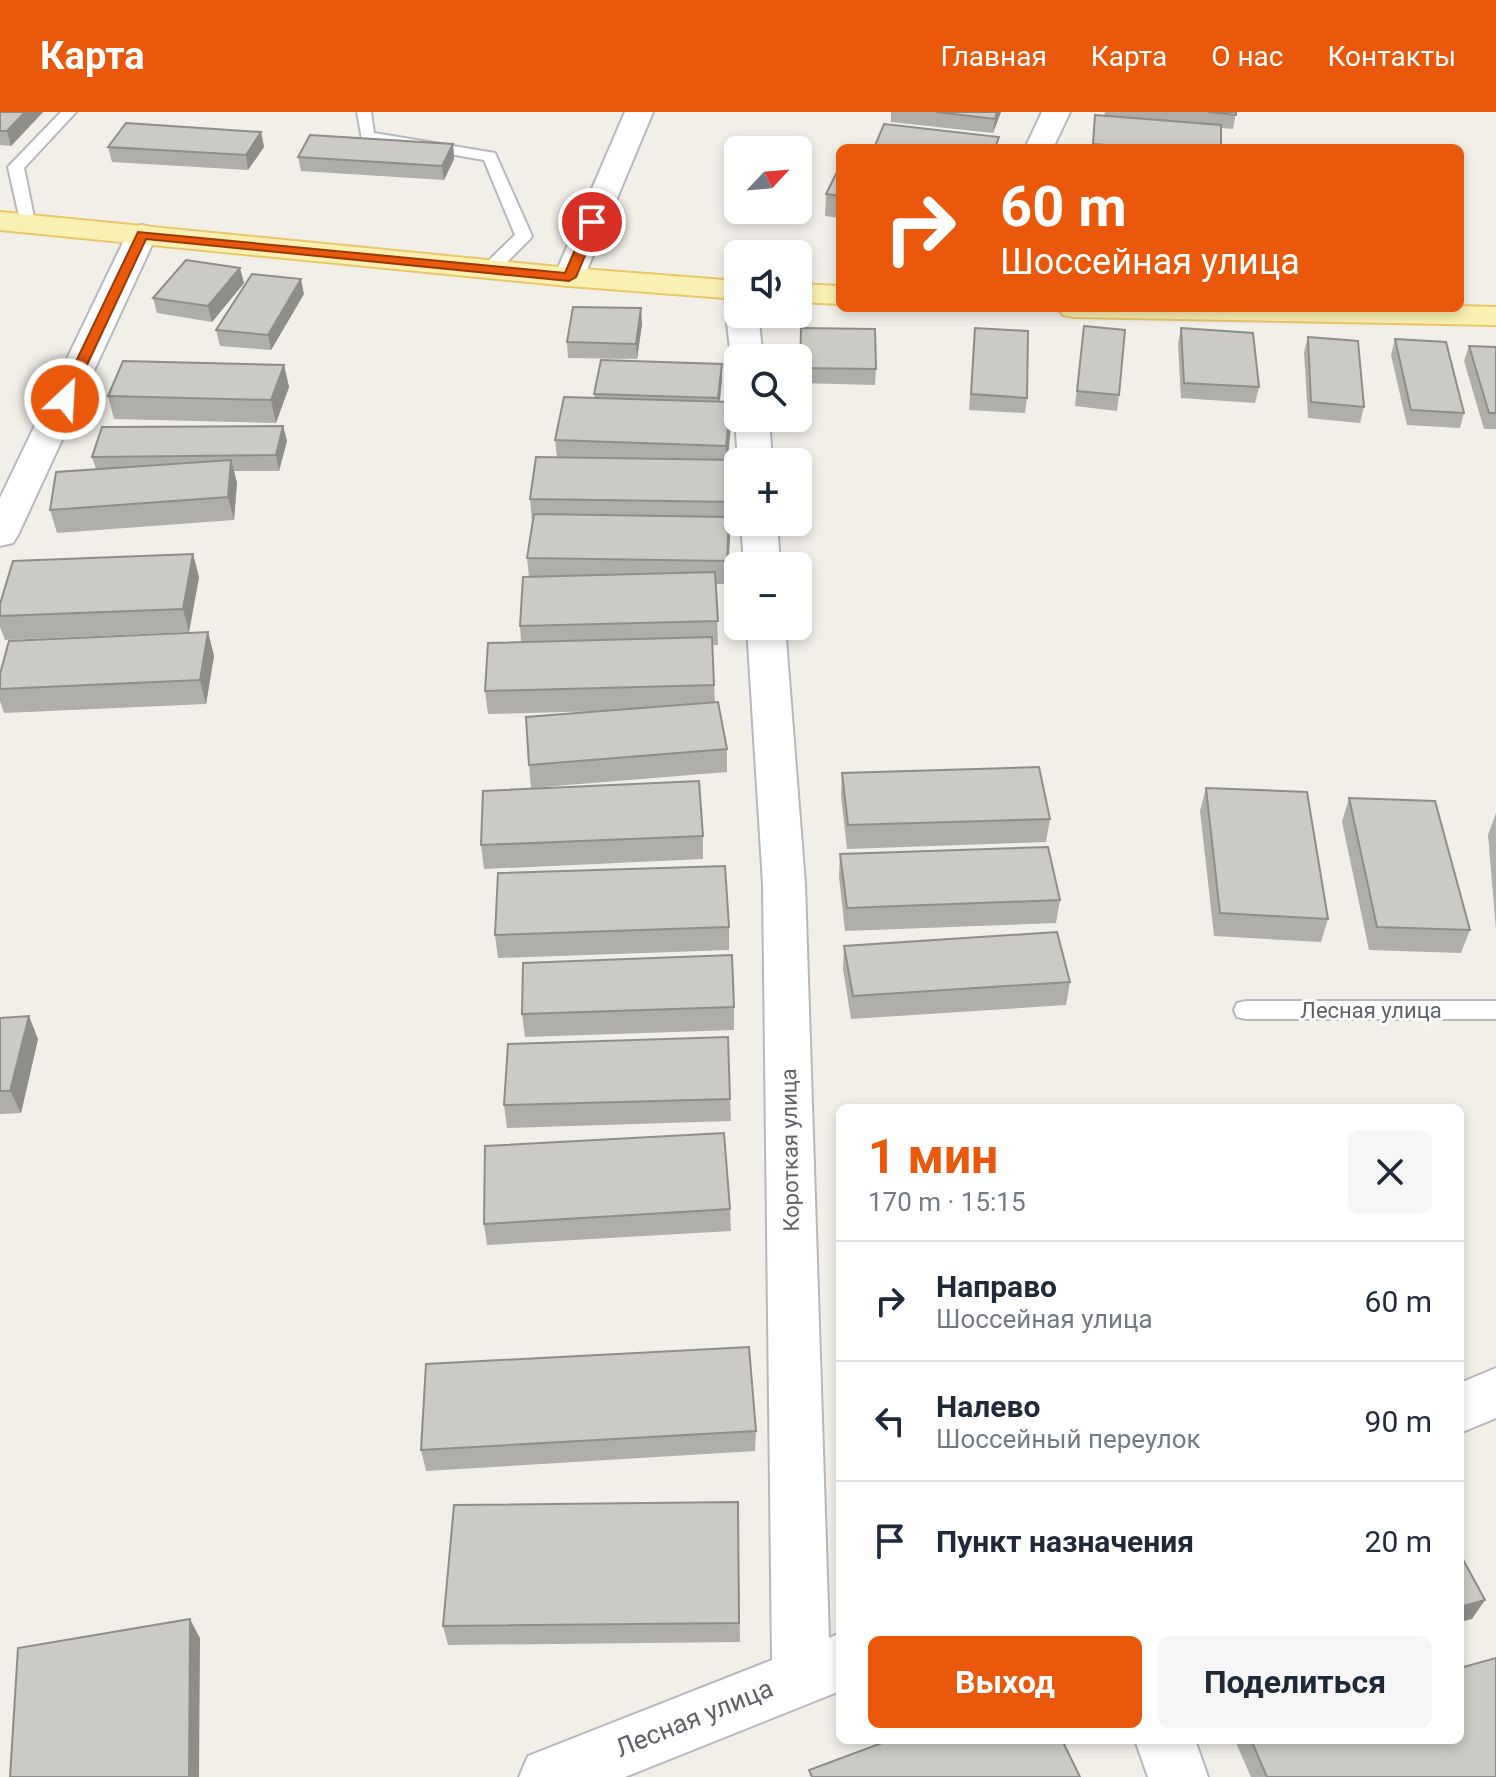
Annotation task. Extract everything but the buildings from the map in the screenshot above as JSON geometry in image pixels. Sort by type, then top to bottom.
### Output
[{"type":"main road","points":[[14,222],[569,277],[724,289]]},
{"type":"main road","points":[[812,294],[836,295]]},
{"type":"main road","points":[[1285,312],[1496,316]]},
{"type":"street","points":[[569,277],[639,112]]},
{"type":"street","points":[[1041,144],[1056,112]]},
{"type":"street","points":[[0,535],[142,234]]},
{"type":"street","name":"Короткая улица","points":[[767,640],[784,884],[821,1668]]},
{"type":"street","points":[[1464,1407],[1496,1392]]},
{"type":"street","name":"Лесная улица","points":[[549,1777],[821,1668]]},
{"type":"street","points":[[1166,1744],[1178,1777]]},
{"type":"lane","points":[[14,222],[16,167],[69,112]]},
{"type":"lane","points":[[364,112],[367,136],[490,156],[524,236],[490,269]]},
{"type":"lane","name":"Лесная улица","points":[[1246,1010],[1496,1010]]},
{"type":"route","points":[[65,399],[142,234],[569,277],[592,222]]}]
